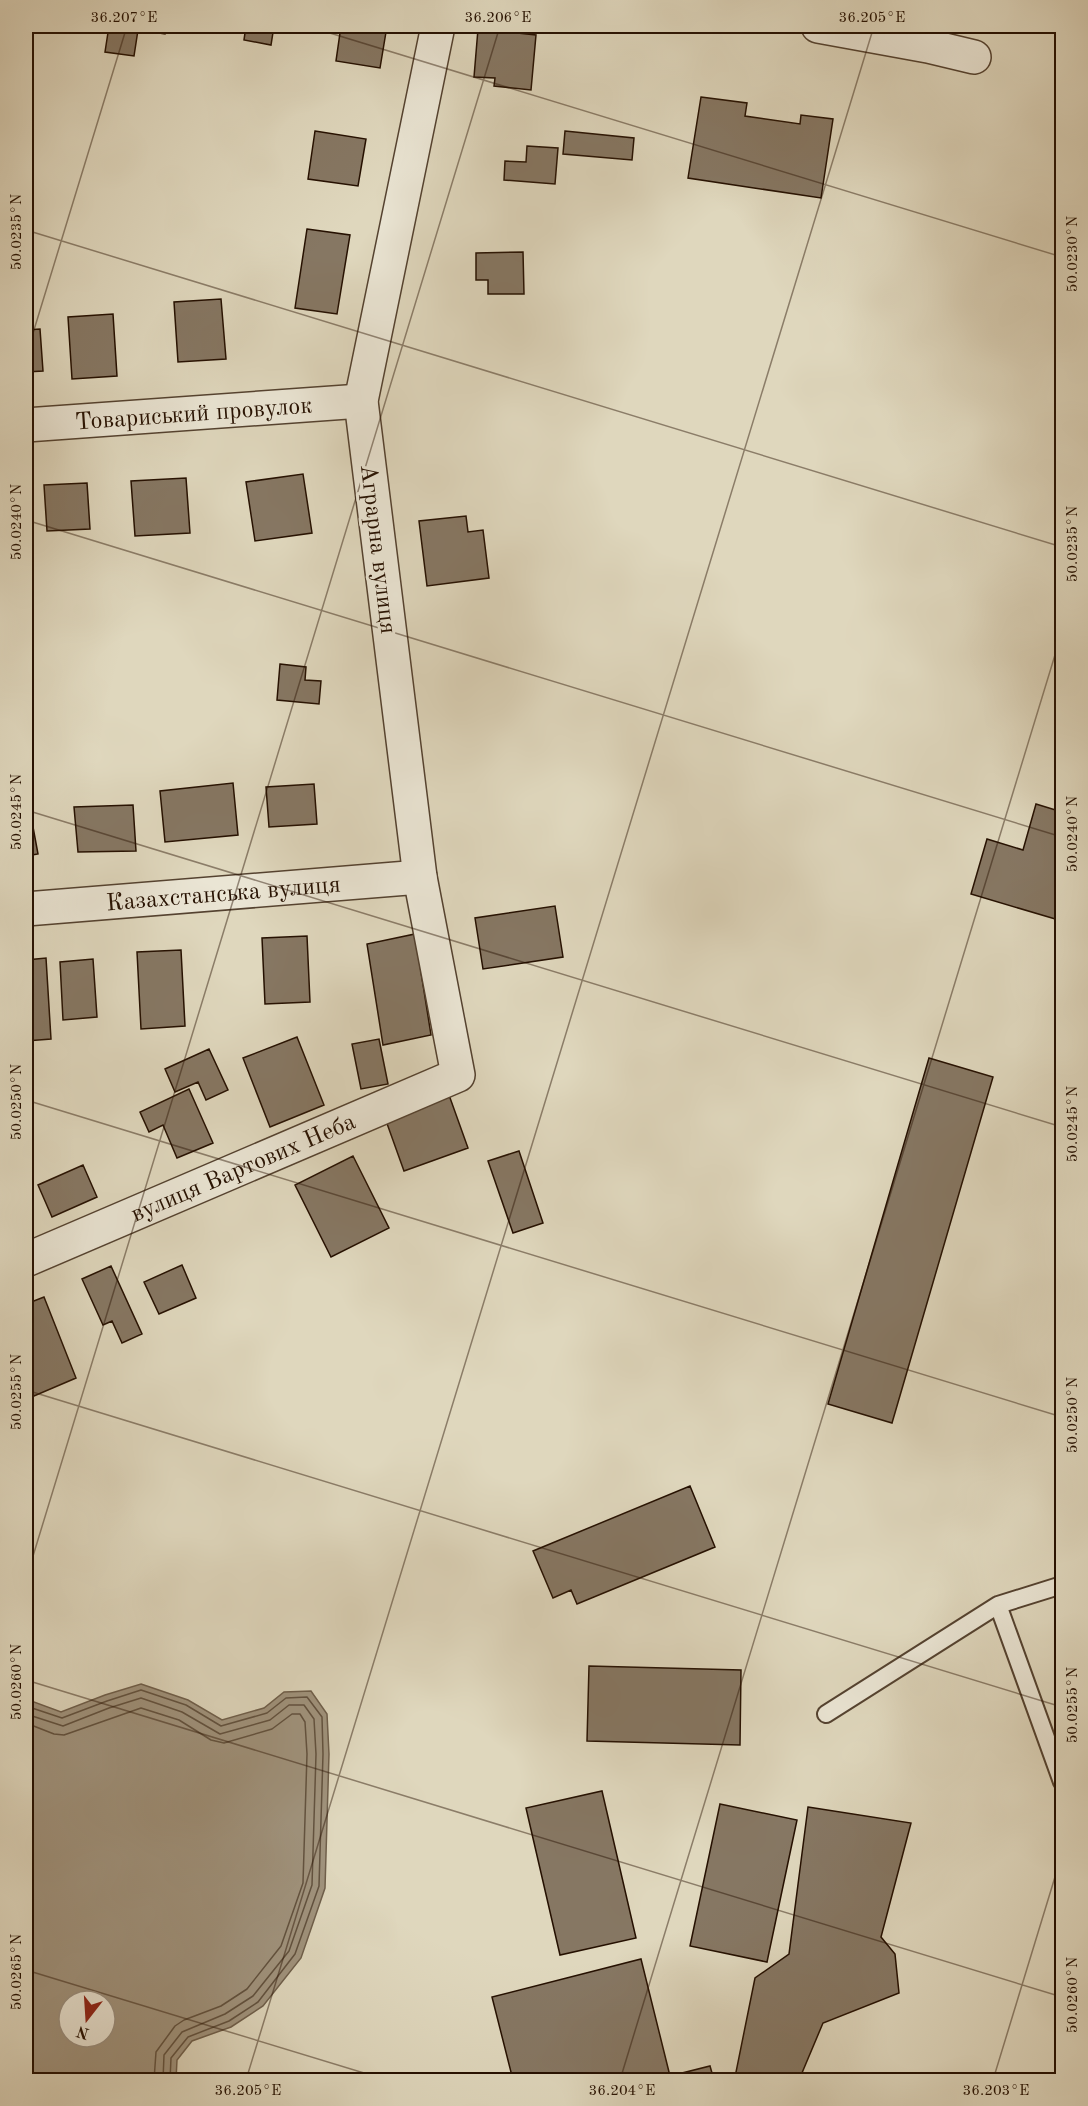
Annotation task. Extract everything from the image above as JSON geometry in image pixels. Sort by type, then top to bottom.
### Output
[{"type":"street","name":"Аграрна вулиця","points":[[438,26],[361,401],[420,877],[458,1075]]},
{"type":"street","points":[[818,26],[928,46],[974,57]]},
{"type":"street","name":"Товариський провулок","points":[[26,425],[361,401]]},
{"type":"street","name":"Казахстанська вулиця","points":[[26,909],[420,877]]},
{"type":"street","name":"вулиця Вартових Неба","points":[[26,1260],[458,1075]]},
{"type":"lane","points":[[826,1714],[998,1605],[1062,1585]]},
{"type":"lane","points":[[998,1605],[1062,1782]]},
{"type":"water","points":[[141,1684],[188,1700],[222,1720],[264,1708],[284,1692],[311,1691],[327,1714],[329,1754],[325,1888],[301,1958],[263,2006],[231,2027],[192,2041],[177,2060],[176,2080],[26,2080],[26,1699],[61,1712]]},
{"type":"building","points":[[109,26],[166,26],[165,34],[138,30],[134,56],[105,52]]},
{"type":"building","points":[[246,26],[274,26],[271,45],[244,40]]},
{"type":"building","points":[[341,26],[387,26],[380,68],[336,61]]},
{"type":"building","points":[[478,29],[536,35],[531,90],[494,86],[495,78],[474,77]]},
{"type":"building","points":[[701,97],[747,103],[745,116],[800,124],[801,115],[833,119],[821,198],[688,178]]},
{"type":"building","points":[[315,131],[366,139],[358,186],[308,179]]},
{"type":"building","points":[[565,131],[634,138],[632,160],[563,154]]},
{"type":"building","points":[[527,146],[558,148],[555,184],[504,180],[505,161],[526,162]]},
{"type":"building","points":[[307,229],[350,235],[337,314],[295,308]]},
{"type":"building","points":[[523,252],[524,294],[488,294],[488,280],[476,280],[476,253]]},
{"type":"building","points":[[221,299],[226,359],[178,362],[174,302]]},
{"type":"building","points":[[113,314],[117,376],[72,379],[68,317]]},
{"type":"building","points":[[40,329],[43,371],[26,372],[26,330]]},
{"type":"building","points":[[303,474],[312,533],[255,541],[246,482]]},
{"type":"building","points":[[186,478],[190,533],[135,536],[131,481]]},
{"type":"building","points":[[87,483],[90,529],[47,531],[44,485]]},
{"type":"building","points":[[466,516],[468,532],[483,530],[489,578],[427,586],[419,521]]},
{"type":"building","points":[[280,664],[306,667],[305,680],[321,681],[319,704],[277,700]]},
{"type":"building","points":[[233,783],[238,835],[165,842],[160,791]]},
{"type":"building","points":[[314,784],[317,824],[269,827],[266,787]]},
{"type":"building","points":[[28,800],[38,854],[26,856],[26,801]]},
{"type":"building","points":[[1036,804],[1062,812],[1062,921],[971,894],[987,839],[1023,850]]},
{"type":"building","points":[[133,805],[136,851],[78,852],[74,807]]},
{"type":"building","points":[[555,906],[563,957],[483,969],[475,918]]},
{"type":"building","points":[[415,934],[431,1035],[383,1045],[367,944]]},
{"type":"building","points":[[307,936],[310,1002],[265,1004],[262,938]]},
{"type":"building","points":[[181,950],[185,1026],[141,1029],[137,952]]},
{"type":"building","points":[[46,958],[51,1039],[26,1041],[26,960]]},
{"type":"building","points":[[93,959],[97,1017],[63,1020],[60,962]]},
{"type":"building","points":[[297,1037],[324,1105],[270,1127],[243,1058]]},
{"type":"building","points":[[379,1039],[388,1084],[361,1089],[352,1044]]},
{"type":"building","points":[[209,1049],[228,1090],[206,1100],[198,1082],[175,1092],[165,1069]]},
{"type":"building","points":[[929,1058],[993,1077],[892,1423],[828,1404]]},
{"type":"building","points":[[189,1089],[213,1143],[177,1158],[163,1125],[149,1132],[140,1112]]},
{"type":"building","points":[[449,1095],[468,1148],[404,1171],[385,1118]]},
{"type":"building","points":[[519,1151],[543,1223],[513,1233],[488,1161]]},
{"type":"building","points":[[353,1156],[389,1228],[331,1257],[295,1185]]},
{"type":"building","points":[[83,1165],[97,1197],[52,1217],[38,1185]]},
{"type":"building","points":[[182,1265],[196,1298],[159,1314],[144,1282]]},
{"type":"building","points":[[111,1266],[142,1334],[122,1343],[112,1321],[103,1325],[82,1279]]},
{"type":"building","points":[[44,1297],[76,1378],[34,1396],[26,1375],[26,1304]]},
{"type":"building","points":[[690,1486],[715,1547],[577,1604],[571,1590],[553,1598],[533,1551]]},
{"type":"building","points":[[589,1666],[741,1670],[740,1745],[587,1741]]},
{"type":"building","points":[[602,1791],[636,1938],[560,1955],[526,1808]]},
{"type":"building","points":[[720,1804],[797,1820],[767,1962],[690,1946]]},
{"type":"building","points":[[808,1807],[911,1823],[881,1937],[895,1954],[899,1993],[823,2023],[799,2080],[737,2080],[735,2077],[755,1978],[789,1954]]},
{"type":"building","points":[[641,1959],[670,2076],[710,2066],[714,2080],[513,2080],[492,1997]]}]
